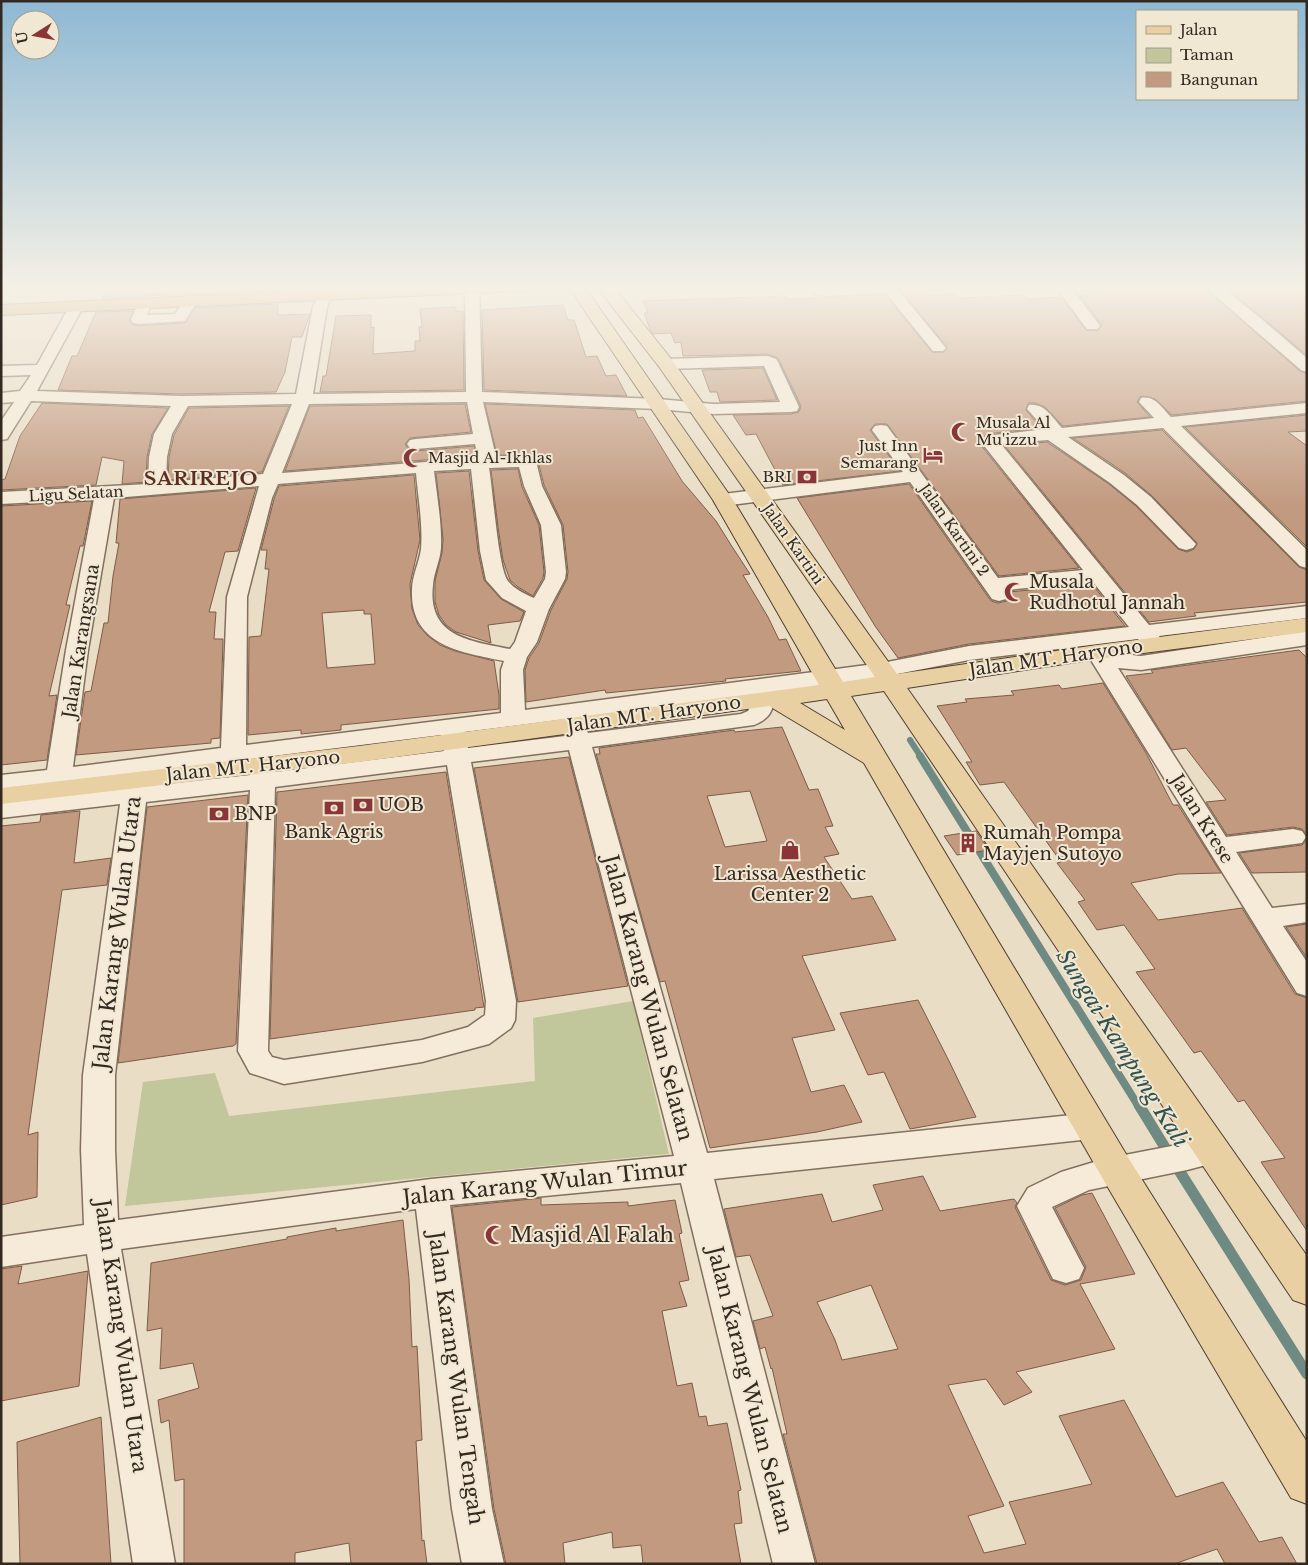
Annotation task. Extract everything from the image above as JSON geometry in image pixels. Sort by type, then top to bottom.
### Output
[{"type":"main road","name":"Jalan Kartini","points":[[627,359],[723,500],[1116,1169],[1307,1483]]},
{"type":"main road","name":"Jalan Kartini","points":[[662,359],[892,685],[1198,1154],[1301,1268]]},
{"type":"main road","name":"Jalan MT. Haryono","points":[[1,796],[59,782],[135,788],[233,761],[263,773],[297,753],[455,741],[514,726],[576,732],[769,698],[830,684],[892,685],[980,668],[1056,650],[1100,651],[1150,639],[1246,626],[1300,636]]},
{"type":"main road","points":[[769,698],[874,759]]},
{"type":"street","points":[[1,435],[48,359]]},
{"type":"street","points":[[233,761],[237,597],[263,498],[303,396],[310,359]]},
{"type":"street","points":[[473,359],[474,397],[483,438],[484,516],[496,580],[510,594],[538,609],[526,642],[516,657],[512,670],[514,726],[716,693],[830,684]]},
{"type":"street","points":[[1,398],[25,396],[182,401],[303,396],[474,397],[658,404],[698,409],[792,407],[768,361],[666,364]]},
{"type":"street","points":[[1,372],[42,370]]},
{"type":"street","points":[[157,488],[158,457],[163,434],[182,401]]},
{"type":"street","points":[[1147,402],[1307,562]]},
{"type":"street","points":[[1150,639],[991,443],[992,440],[1307,408]]},
{"type":"street","points":[[1035,409],[1053,433],[1131,490],[1186,544]]},
{"type":"street","name":"Jalan Kartini 2","points":[[881,430],[995,590],[1098,575]]},
{"type":"street","points":[[416,444],[483,438]]},
{"type":"street","name":"Ligu Selatan","points":[[1,498],[105,493],[425,467],[524,462],[528,465],[533,486],[551,525],[556,561],[555,580],[538,609]]},
{"type":"street","points":[[425,467],[432,545],[422,591],[432,626],[441,636],[483,650],[516,657]]},
{"type":"street","name":"Jalan Kartini 2","points":[[723,500],[915,476]]},
{"type":"street","name":"Jalan Karangsana","points":[[59,782],[77,650],[105,493]]},
{"type":"street","points":[[1246,626],[1307,612]]},
{"type":"street","points":[[1100,651],[1122,662],[1141,663],[1300,636]]},
{"type":"street","points":[[892,685],[941,657],[1056,650],[1150,639]]},
{"type":"street","name":"Jalan Krese","points":[[1100,651],[1264,919],[1303,974]]},
{"type":"street","points":[[1,810],[135,788],[263,773],[455,741],[576,732]]},
{"type":"street","name":"Jalan Karang Wulan Selatan","points":[[576,732],[694,1168],[794,1564]]},
{"type":"street","points":[[263,773],[252,1051],[261,1065],[284,1072],[422,1051],[478,1036],[500,1020],[501,1001],[455,741]]},
{"type":"street","points":[[1,783],[59,782],[297,753]]},
{"type":"street","name":"Jalan Karang Wulan Utara","points":[[135,788],[99,1075],[98,1150],[102,1237],[154,1564]]},
{"type":"street","points":[[1219,846],[1293,837]]},
{"type":"street","points":[[1264,919],[1307,913]]},
{"type":"street","name":"Jalan Karang Wulan Timur","points":[[1,1252],[431,1193],[694,1168],[1091,1126]]},
{"type":"street","points":[[1066,1268],[1034,1206],[1036,1202],[1046,1194],[1081,1178],[1116,1169],[1198,1154]]},
{"type":"street","name":"Jalan Karang Wulan Tengah","points":[[431,1193],[472,1509],[483,1564]]},
{"type":"green space","points":[[633,1001],[669,1154],[125,1206],[143,1082],[215,1073],[229,1116],[535,1081],[533,1018]]},
{"type":"building","points":[[71,359],[288,359],[285,372],[276,392],[182,394],[58,390]]},
{"type":"building","points":[[329,359],[464,359],[464,390],[320,392],[323,376],[326,376]]},
{"type":"building","points":[[483,359],[598,359],[606,376],[616,375],[627,396],[484,390]]},
{"type":"building","points":[[778,359],[1286,359],[1300,371],[1307,374],[1307,401],[1172,415],[1155,399],[1141,396],[1137,402],[1150,417],[1063,426],[1045,407],[1029,403],[1026,410],[1041,428],[986,434],[980,444],[1079,568],[999,576],[887,424],[875,424],[870,430],[900,471],[783,485],[756,434],[746,435],[733,415],[791,414],[799,412],[801,406]]},
{"type":"building","points":[[763,368],[777,400],[720,402],[717,392],[710,392],[702,370]]},
{"type":"building","points":[[42,403],[168,408],[152,434],[147,457],[146,482],[122,484],[124,461],[102,457],[96,485],[1,490],[1,480],[5,479],[20,436]]},
{"type":"building","points":[[465,404],[471,432],[410,438],[405,444],[408,449],[416,451],[474,446],[476,456],[285,471],[310,406]]},
{"type":"building","points":[[485,404],[635,410],[638,418],[643,417],[682,481],[716,521],[750,574],[743,575],[768,617],[779,640],[786,639],[801,671],[725,679],[726,681],[606,693],[605,690],[526,702],[525,670],[529,658],[539,643],[551,610],[567,579],[568,572],[563,525],[544,485],[539,465],[531,456],[497,455]]},
{"type":"building","points":[[289,406],[262,472],[168,480],[169,457],[174,435],[189,408]]},
{"type":"building","points":[[1307,415],[1307,431],[1288,432],[1307,446],[1307,547],[1185,427]]},
{"type":"building","points":[[1162,430],[1299,567],[1307,570],[1307,602],[1194,613],[1196,616],[1149,622],[1005,446],[1047,442],[1109,484],[1136,506],[1178,549],[1187,552],[1194,549],[1197,543],[1152,496],[1125,473],[1073,438]]},
{"type":"building","points":[[518,469],[522,487],[539,525],[544,572],[543,578],[533,596],[510,580],[503,560],[491,470]]},
{"type":"building","points":[[469,471],[478,551],[484,580],[501,599],[524,612],[520,621],[488,625],[491,643],[456,632],[446,625],[439,615],[435,602],[435,581],[442,553],[443,539],[436,473]]},
{"type":"building","points":[[414,475],[420,540],[410,584],[412,609],[418,625],[440,645],[494,661],[499,709],[341,725],[341,730],[301,734],[301,730],[248,735],[249,637],[261,636],[269,569],[265,569],[267,550],[261,550],[279,486]],"holes":[[[364,610],[364,614],[371,614],[375,664],[327,668],[322,613]]]},
{"type":"building","points":[[909,484],[991,601],[998,603],[1007,601],[1011,595],[1009,592],[1092,584],[1125,626],[969,644],[898,658],[875,626],[797,498]]},
{"type":"building","points":[[256,488],[238,551],[225,552],[209,612],[216,612],[214,639],[223,639],[220,738],[211,739],[211,743],[76,755],[85,692],[91,691],[104,623],[108,623],[119,543],[116,543],[120,499]]},
{"type":"building","points":[[92,501],[83,546],[80,546],[66,605],[70,605],[49,696],[57,695],[47,760],[1,765],[1,506]]},
{"type":"building","points":[[1299,650],[1307,658],[1307,835],[1302,829],[1293,827],[1227,835],[1206,802],[1226,800],[1186,748],[1172,750],[1126,676],[1153,673],[1151,670]]},
{"type":"building","points":[[1103,683],[1146,753],[1173,805],[1178,805],[1221,873],[1178,874],[1131,883],[1158,920],[1242,908],[1295,994],[1307,998],[1307,1231],[1261,1162],[1285,1158],[1244,1100],[1238,1102],[1201,1051],[1194,1053],[1136,972],[1155,969],[1124,925],[1097,930],[1078,902],[1085,900],[1057,863],[1061,862],[1004,782],[980,785],[966,762],[972,762],[937,706],[967,702],[965,699],[1014,695],[1011,691],[1059,685],[1062,689]]},
{"type":"building","points":[[782,727],[809,790],[818,789],[833,826],[825,827],[839,854],[824,857],[852,899],[872,896],[896,940],[802,956],[835,1030],[792,1038],[811,1092],[844,1085],[862,1122],[817,1132],[710,1148],[665,981],[660,982],[596,754],[600,754],[599,748],[734,730],[735,732]],"holes":[[[750,791],[767,841],[725,847],[707,796]]]},
{"type":"building","points":[[569,757],[628,986],[518,1002],[474,768]]},
{"type":"building","points":[[446,772],[484,1007],[475,1008],[475,1010],[270,1039],[277,792]]},
{"type":"building","points":[[248,795],[236,1044],[118,1063],[147,807]]},
{"type":"building","points":[[80,811],[74,863],[111,858],[107,885],[62,890],[28,1135],[38,1132],[37,1197],[1,1205],[1,826],[40,822],[41,815]]},
{"type":"building","name":"Rumah Pompa Mayjen Sutoyo","points":[[976,831],[989,850],[957,855],[944,836]]},
{"type":"building","points":[[1307,839],[1307,872],[1252,873],[1239,853],[1302,845]]},
{"type":"building","points":[[1307,924],[1307,958],[1286,927]]},
{"type":"building","points":[[918,1000],[976,1117],[910,1129],[884,1072],[868,1075],[840,1013]]},
{"type":"building","points":[[923,1176],[940,1211],[1014,1199],[1017,1203],[1015,1207],[1051,1280],[1065,1285],[1081,1280],[1086,1267],[1055,1208],[1082,1195],[1092,1193],[1135,1274],[1080,1284],[1115,1349],[1016,1372],[1032,1392],[1004,1405],[986,1379],[948,1385],[1004,1506],[968,1516],[984,1553],[1026,1544],[1009,1502],[1092,1484],[1059,1416],[1124,1400],[1176,1497],[1223,1482],[1259,1542],[1282,1537],[1297,1564],[1225,1564],[1217,1549],[1174,1564],[817,1564],[783,1434],[787,1434],[772,1368],[765,1347],[760,1349],[753,1321],[773,1316],[750,1255],[736,1257],[724,1209],[822,1194],[832,1222],[883,1210],[873,1185]],"holes":[[[871,1285],[898,1349],[842,1360],[817,1302]]]},
{"type":"building","points":[[541,1198],[541,1205],[628,1202],[628,1206],[675,1200],[682,1233],[679,1234],[689,1280],[679,1282],[687,1306],[662,1311],[677,1386],[692,1383],[699,1417],[706,1416],[708,1426],[727,1423],[741,1490],[738,1491],[742,1523],[734,1524],[741,1564],[643,1564],[641,1545],[613,1548],[612,1532],[563,1543],[565,1564],[506,1564],[494,1509],[452,1207]]},
{"type":"building","points":[[403,1220],[409,1279],[412,1347],[417,1346],[422,1440],[416,1441],[422,1541],[424,1540],[427,1564],[351,1564],[349,1543],[295,1553],[295,1564],[184,1564],[184,1479],[175,1481],[169,1420],[161,1423],[158,1400],[199,1388],[193,1363],[160,1369],[162,1328],[147,1331],[151,1263],[287,1239],[287,1237],[336,1228],[336,1231]]},
{"type":"building","points":[[22,1266],[18,1284],[88,1271],[79,1386],[1,1401],[1,1269]]},
{"type":"building","points":[[101,1417],[111,1564],[20,1564],[17,1442]]},
{"type":"waterway","name":"Sungai Kampung Kali","points":[[910,740],[921,757]]},
{"type":"waterway","name":"Sungai Kampung Kali","points":[[920,756],[1139,1107]]},
{"type":"waterway","name":"Sungai Kampung Kali","points":[[1139,1105],[1169,1154]]},
{"type":"waterway","name":"Sungai Kampung Kali","points":[[1175,1164],[1307,1374]]},
{"type":"place","name":"Musala Al Mu'izzu","points":[[961,432]]},
{"type":"place","name":"Just Inn Semarang","points":[[933,455]]},
{"type":"place","name":"Masjid Al-Ikhlas","points":[[413,458]]},
{"type":"place","name":"BRI","points":[[807,477]]},
{"type":"place","name":"Musala Rudhotul Jannah","points":[[1014,592]]},
{"type":"place","name":"UOB","points":[[363,805]]},
{"type":"place","name":"Bank Agris","points":[[334,808]]},
{"type":"place","name":"BNP","points":[[219,814]]},
{"type":"place","name":"Rumah Pompa Mayjen Sutoyo","points":[[968,843]]},
{"type":"place","name":"Larissa Aesthetic Center 2","points":[[790,850]]},
{"type":"place","name":"Masjid Al Falah","points":[[495,1235]]},
{"type":"district","name":"SARIREJO","points":[[201,478]]}]
